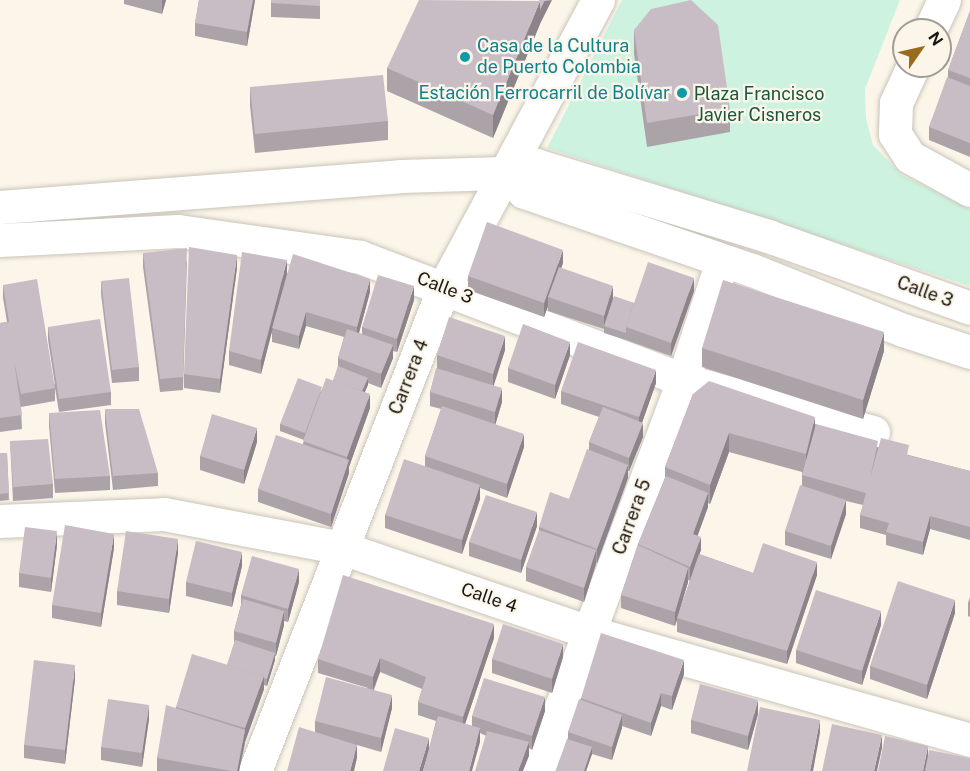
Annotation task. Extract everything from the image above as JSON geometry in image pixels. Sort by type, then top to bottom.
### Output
[{"type":"street","name":"Carrera 4","points":[[255,771],[444,287],[503,173],[598,0]]},
{"type":"street","points":[[936,18],[944,0]]},
{"type":"street","points":[[907,78],[896,103],[895,134],[910,157],[970,190]]},
{"type":"street","name":"Calle 3","points":[[0,207],[181,196],[400,176],[503,173],[536,165],[768,236],[970,308]]},
{"type":"street","points":[[503,173],[524,192],[722,261],[970,352]]},
{"type":"street","points":[[177,231],[181,196]]},
{"type":"street","name":"Calle 3","points":[[0,240],[177,231],[360,257],[444,287],[683,380],[873,432]]},
{"type":"street","name":"Carrera 5","points":[[537,771],[683,380],[722,261]]},
{"type":"street","name":"Calle 4","points":[[0,521],[164,514],[342,548],[589,632],[970,740]]},
{"type":"green space","name":"Plaza Francisco Javier Cisneros","points":[[622,0],[900,0],[865,89],[866,118],[873,145],[902,175],[970,209],[970,286],[547,148]]},
{"type":"building","points":[[199,0],[253,0],[247,32],[195,23]]},
{"type":"building","points":[[271,0],[320,0],[320,6],[271,3]]},
{"type":"building","name":"Casa de la Cultura de Puerto Colombia","points":[[419,0],[540,1],[493,115],[387,68]]},
{"type":"building","points":[[538,0],[545,0],[540,10],[540,1]]},
{"type":"building","name":"Estación Ferrocarril de Bolívar","points":[[691,0],[718,25],[730,109],[647,123],[634,30],[651,9]]},
{"type":"building","points":[[970,11],[970,78],[952,71],[952,59]]},
{"type":"building","points":[[383,75],[388,121],[255,134],[250,87]]},
{"type":"building","points":[[947,78],[970,86],[970,143],[929,127]]},
{"type":"building","points":[[487,222],[563,250],[544,303],[468,276]]},
{"type":"building","points":[[189,247],[237,255],[220,379],[184,374]]},
{"type":"building","points":[[187,248],[183,377],[160,379],[143,253]]},
{"type":"building","points":[[242,252],[287,260],[261,360],[229,351]]},
{"type":"building","points":[[293,254],[370,279],[357,327],[306,312],[299,336],[272,328]]},
{"type":"building","points":[[648,262],[694,278],[671,343],[626,327]]},
{"type":"building","points":[[559,267],[613,286],[604,316],[548,297]]},
{"type":"building","points":[[378,275],[414,286],[397,339],[362,327]]},
{"type":"building","points":[[129,278],[139,367],[112,370],[101,281]]},
{"type":"building","points":[[37,279],[55,388],[21,394],[14,361],[22,415],[0,418],[0,323],[9,322],[3,285]]},
{"type":"building","points":[[723,280],[884,332],[863,400],[702,348]]},
{"type":"building","points":[[614,296],[634,303],[626,333],[604,326]]},
{"type":"building","points":[[449,317],[505,336],[493,374],[437,355]]},
{"type":"building","points":[[100,319],[111,392],[59,399],[48,327]]},
{"type":"building","points":[[523,324],[570,342],[555,385],[508,368]]},
{"type":"building","points":[[347,329],[393,345],[381,374],[338,358]]},
{"type":"building","points":[[578,342],[656,370],[639,417],[561,391]]},
{"type":"building","points":[[338,366],[368,378],[362,391],[333,381]]},
{"type":"building","points":[[436,368],[502,388],[495,412],[430,392]]},
{"type":"building","points":[[298,378],[322,387],[305,433],[280,424]]},
{"type":"building","points":[[326,378],[370,394],[347,457],[303,441]]},
{"type":"building","points":[[709,381],[815,417],[806,454],[729,433],[710,485],[665,467],[693,394]]},
{"type":"building","points":[[442,406],[524,434],[507,484],[425,456]]},
{"type":"building","points":[[603,407],[643,423],[629,458],[589,442]]},
{"type":"building","points":[[105,409],[139,409],[158,473],[113,476]]},
{"type":"building","points":[[100,410],[110,476],[55,479],[49,413]]},
{"type":"building","points":[[212,414],[257,428],[244,470],[200,456]]},
{"type":"building","points":[[816,424],[878,441],[870,479],[881,438],[909,445],[907,455],[970,471],[970,527],[930,516],[923,542],[886,532],[889,523],[860,515],[866,493],[802,475]]},
{"type":"building","points":[[276,435],[349,460],[331,514],[258,489]]},
{"type":"building","points":[[48,439],[53,484],[13,487],[10,441]]},
{"type":"building","points":[[587,449],[628,465],[597,549],[539,527],[550,492],[569,499]]},
{"type":"building","points":[[0,453],[7,453],[9,493],[0,494]]},
{"type":"building","points":[[404,459],[480,485],[462,540],[385,515]]},
{"type":"building","points":[[666,476],[708,493],[693,534],[701,537],[690,567],[638,544]]},
{"type":"building","points":[[800,485],[846,500],[831,546],[785,531]]},
{"type":"building","points":[[486,495],[537,512],[521,560],[469,542]]},
{"type":"building","points":[[65,525],[114,534],[101,613],[52,605]]},
{"type":"building","points":[[25,527],[57,531],[51,578],[19,573]]},
{"type":"building","points":[[539,530],[596,550],[584,588],[526,567]]},
{"type":"building","points":[[126,531],[178,539],[169,599],[117,591]]},
{"type":"building","points":[[196,541],[242,552],[232,593],[186,582]]},
{"type":"building","points":[[763,543],[817,562],[787,651],[677,618],[699,554],[753,573]]},
{"type":"building","points":[[638,545],[688,568],[675,612],[621,595]]},
{"type":"building","points":[[252,556],[299,569],[288,609],[241,595]]},
{"type":"building","points":[[343,575],[494,624],[463,717],[418,702],[426,677],[380,658],[373,677],[318,659]]},
{"type":"building","points":[[898,581],[955,600],[927,685],[870,666]]},
{"type":"building","points":[[816,590],[881,611],[862,671],[796,650]]},
{"type":"building","points":[[243,599],[284,611],[276,643],[234,631]]},
{"type":"building","points":[[503,624],[563,644],[552,679],[492,659]]},
{"type":"building","points":[[601,633],[684,660],[672,696],[661,693],[651,723],[581,698]]},
{"type":"building","points":[[235,640],[275,653],[267,679],[264,676],[227,665]]},
{"type":"building","points":[[192,654],[264,676],[245,728],[176,707]]},
{"type":"building","points":[[34,660],[75,665],[65,750],[24,745]]},
{"type":"building","points":[[326,677],[392,695],[381,738],[315,721]]},
{"type":"building","points":[[484,678],[545,697],[532,736],[472,716]]},
{"type":"building","points":[[700,684],[758,700],[748,736],[691,720]]},
{"type":"building","points":[[108,699],[149,705],[142,753],[101,747]]},
{"type":"building","points":[[579,699],[622,715],[612,747],[568,732]]},
{"type":"building","points":[[166,705],[245,730],[237,771],[157,758]]},
{"type":"building","points":[[760,707],[820,720],[810,771],[747,771]]},
{"type":"building","points":[[438,716],[480,728],[469,771],[423,771]]},
{"type":"building","points":[[832,724],[882,735],[874,771],[822,771]]},
{"type":"building","points":[[299,727],[357,745],[350,771],[287,771]]},
{"type":"building","points":[[395,728],[429,738],[419,771],[383,771]]},
{"type":"building","points":[[487,731],[529,742],[518,771],[475,771]]},
{"type":"building","points":[[885,736],[928,746],[923,771],[878,771]]},
{"type":"building","points":[[567,739],[592,747],[584,771],[556,771]]},
{"type":"building","points":[[929,750],[970,758],[970,771],[925,771]]},
{"type":"place","name":"Casa de la Cultura de Puerto Colombia","points":[[465,57]]},
{"type":"place","name":"Estación Ferrocarril de Bolívar","points":[[682,93]]}]
